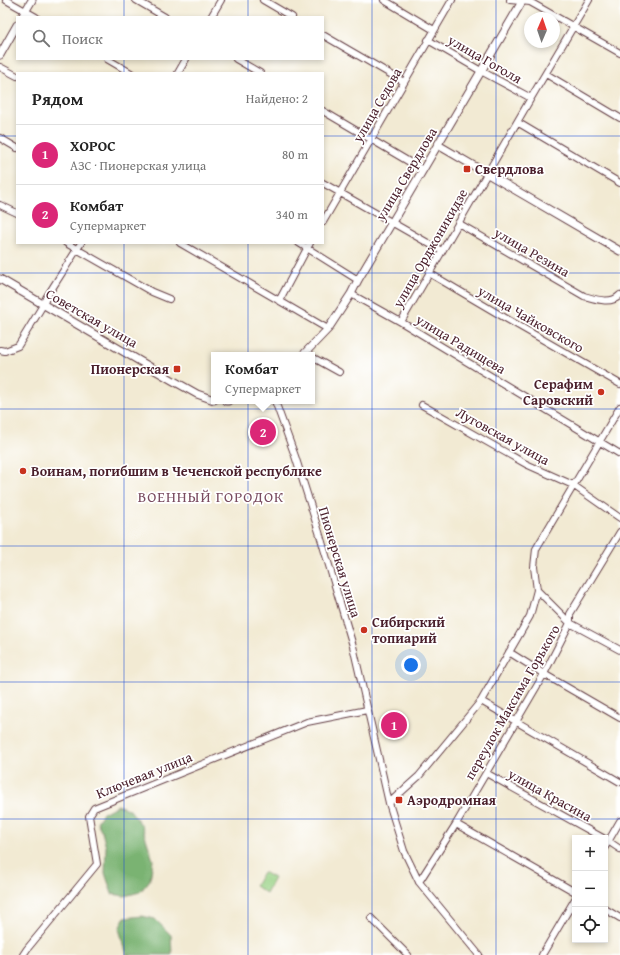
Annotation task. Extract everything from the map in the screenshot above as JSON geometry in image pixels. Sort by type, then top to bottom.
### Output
[{"type":"street","points":[[6,0],[24,14],[32,0]]},
{"type":"street","points":[[136,0],[163,16]]},
{"type":"street","points":[[212,16],[221,0]]},
{"type":"street","points":[[263,0],[290,16]]},
{"type":"street","name":"улица Гоголя","points":[[384,0],[434,30]]},
{"type":"street","name":"улица Седова","points":[[324,220],[452,0]]},
{"type":"street","points":[[510,0],[530,2],[620,53]]},
{"type":"street","name":"улица Орджоникидзе","points":[[401,322],[530,98],[546,74],[589,0]]},
{"type":"street","name":"улица Свердлова","points":[[310,352],[328,329],[351,294],[523,1]]},
{"type":"street","points":[[0,55],[16,28]]},
{"type":"street","points":[[324,36],[404,82]]},
{"type":"street","name":"улица Гоголя","points":[[428,40],[530,98]]},
{"type":"street","points":[[109,60],[129,72]]},
{"type":"street","points":[[179,72],[185,60]]},
{"type":"street","points":[[238,60],[258,72]]},
{"type":"street","points":[[0,67],[16,75]]},
{"type":"street","points":[[546,74],[620,118]]},
{"type":"street","points":[[324,112],[423,170]]},
{"type":"street","points":[[517,122],[620,182]]},
{"type":"street","points":[[0,138],[16,147]]},
{"type":"street","points":[[438,144],[620,251]]},
{"type":"street","points":[[324,184],[442,251]]},
{"type":"street","points":[[0,205],[16,213]]},
{"type":"street","name":"улица Резина","points":[[458,223],[584,296],[594,299],[611,300],[620,295]]},
{"type":"street","points":[[68,244],[152,292],[168,299]]},
{"type":"street","points":[[2,351],[18,346],[80,244]]},
{"type":"street","points":[[182,244],[328,329]]},
{"type":"street","points":[[279,301],[309,245],[358,280]]},
{"type":"street","name":"улица Чайковского","points":[[429,273],[507,320],[620,384]]},
{"type":"street","name":"Советская улица","points":[[0,279],[178,384],[197,394],[211,399]]},
{"type":"street","name":"улица Радищева","points":[[351,294],[401,322],[620,454]]},
{"type":"street","points":[[315,359],[339,372]]},
{"type":"street","name":"Пионерская улица","points":[[276,404],[295,456],[353,646],[389,803],[404,851],[419,882],[480,955]]},
{"type":"street","name":"Луговская улица","points":[[422,405],[526,464],[574,485],[620,518]]},
{"type":"street","points":[[389,803],[419,776],[481,702],[530,616],[537,590],[534,567],[536,549],[620,407]]},
{"type":"street","name":"переулок Максима Горького","points":[[419,882],[456,824],[544,674],[570,623],[570,614],[620,532]]},
{"type":"street","points":[[537,590],[570,623],[620,650]]},
{"type":"street","points":[[509,652],[620,718]]},
{"type":"street","points":[[481,702],[620,782]]},
{"type":"street","name":"Ключевая улица","points":[[23,955],[97,864],[89,816],[94,808],[307,722],[367,710]]},
{"type":"street","name":"улица Красина","points":[[486,772],[595,835]]},
{"type":"street","points":[[608,837],[620,821]]},
{"type":"street","points":[[456,824],[572,890]]},
{"type":"street","name":"улица Красина","points":[[608,843],[620,849]]},
{"type":"street","points":[[542,955],[572,904]]},
{"type":"street","points":[[608,912],[620,918]]},
{"type":"street","points":[[371,918],[408,955]]},
{"type":"green space","points":[[118,805],[130,810],[142,826],[153,860],[150,880],[140,892],[125,896],[112,894],[105,873],[106,847],[102,832],[97,822],[103,813]]},
{"type":"green space","points":[[263,872],[274,878],[266,893],[255,886]]},
{"type":"green space","points":[[142,916],[155,919],[171,935],[172,955],[127,955],[119,929],[124,918]]},
{"type":"place","name":"Свердлова","points":[[467,169]]},
{"type":"place","name":"Пионерская","points":[[177,369]]},
{"type":"place","name":"Серафим Саровский","points":[[601,392]]},
{"type":"place","name":"Комбат","points":[[263,432]]},
{"type":"place","name":"Воинам, погибшим в Чеченской республике","points":[[23,471]]},
{"type":"place","name":"Сибирский топиарий","points":[[364,630]]},
{"type":"place","name":"ХОРОС","points":[[394,725]]},
{"type":"place","name":"Аэродромная","points":[[399,800]]},
{"type":"district","name":"ВОЕННЫЙ ГОРОДОК","points":[[211,496]]}]
